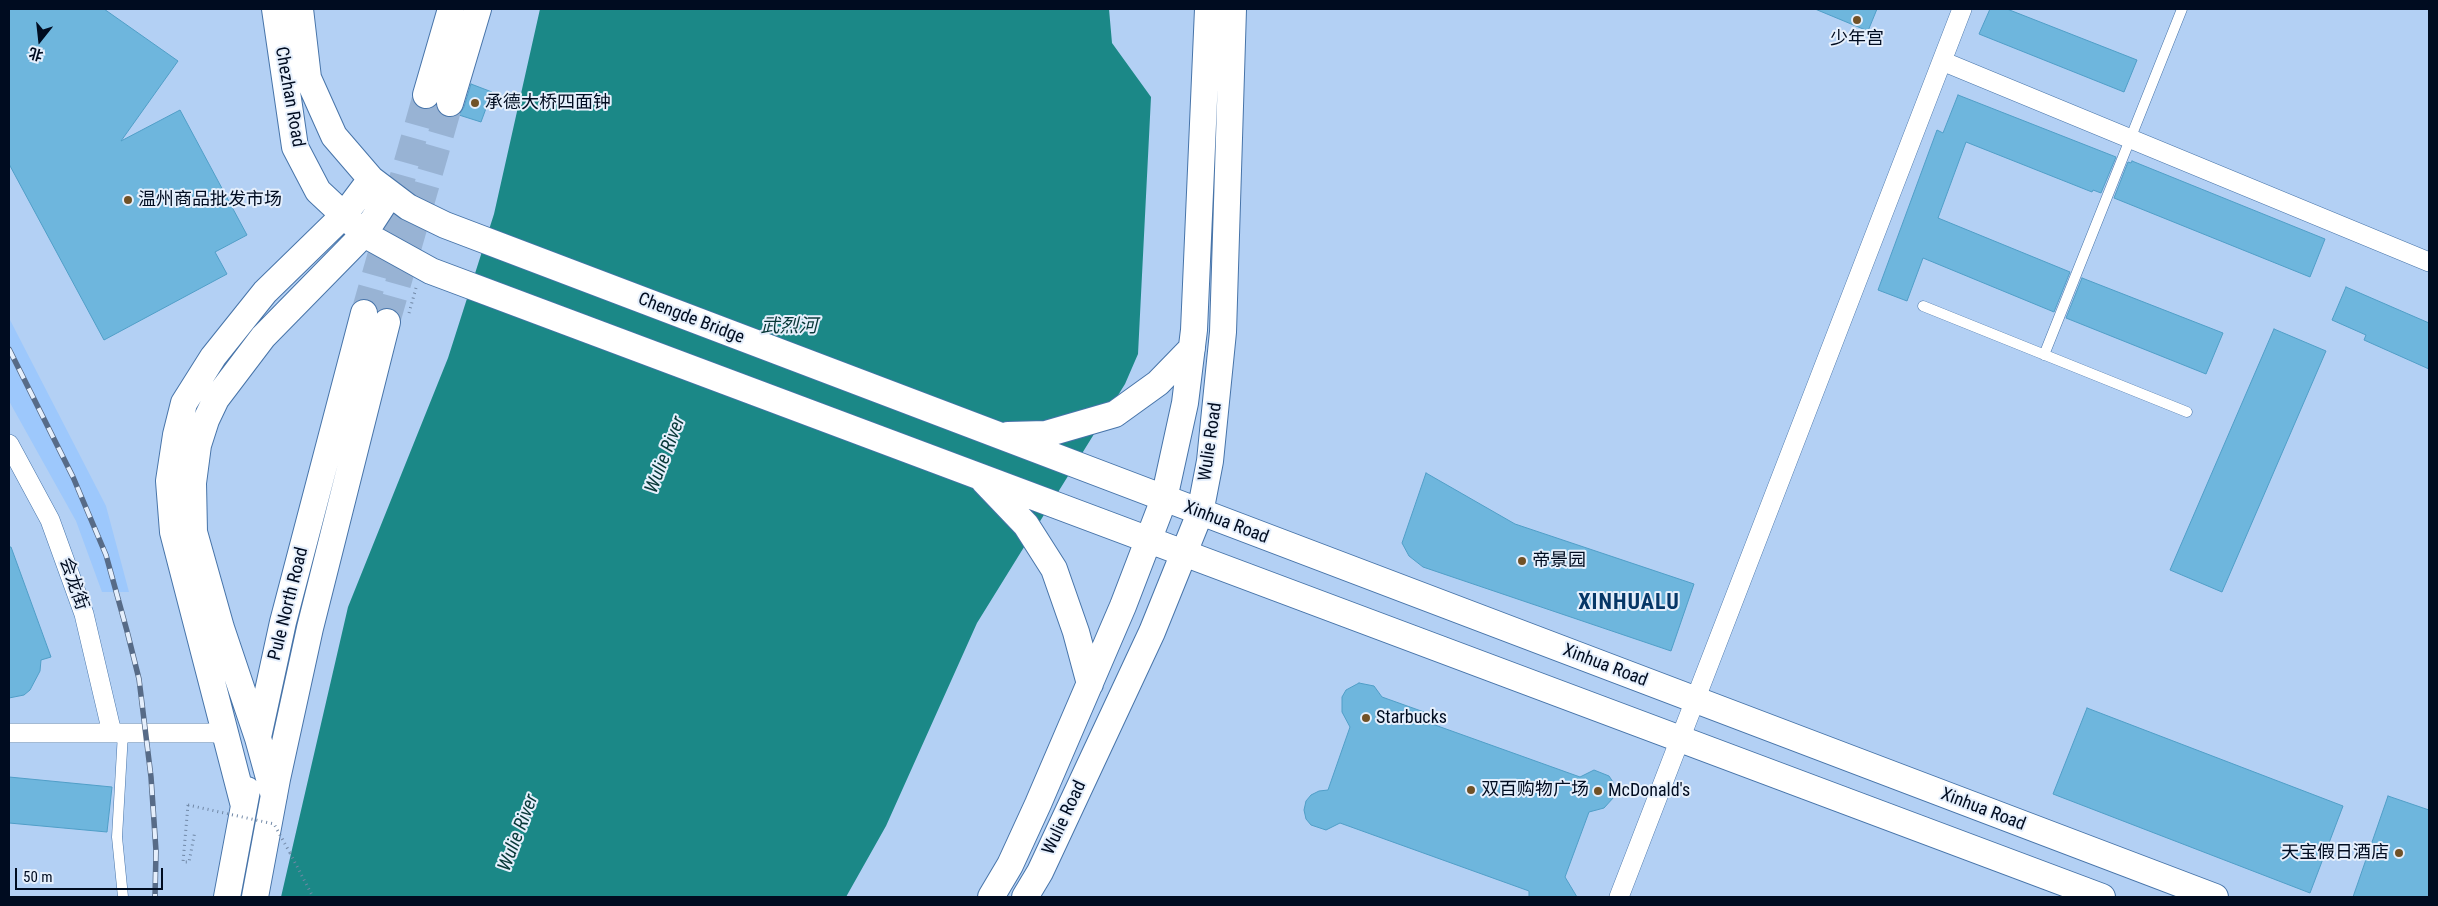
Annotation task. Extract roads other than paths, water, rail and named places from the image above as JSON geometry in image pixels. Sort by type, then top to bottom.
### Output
[{"type":"main road","name":"Chezhan Road","points":[[275,9],[295,147],[318,191],[364,234],[431,271],[980,477]]},
{"type":"main road","name":"Chezhan Road","points":[[300,9],[308,78],[334,136],[380,187],[408,207],[445,225]]},
{"type":"main road","points":[[426,95],[452,9]]},
{"type":"main road","points":[[450,103],[478,9]]},
{"type":"main road","name":"Wulie Road","points":[[991,897],[1010,865],[1090,684],[1164,499],[1186,403],[1192,348],[1208,9]]},
{"type":"main road","name":"Wulie Road","points":[[1025,897],[1040,872],[1152,632],[1200,513],[1210,461],[1223,332],[1233,9]]},
{"type":"main road","points":[[244,806],[173,532],[169,481],[176,435],[184,402],[213,358],[265,292],[344,215],[380,187]]},
{"type":"main road","points":[[274,796],[258,738],[221,628],[194,532],[193,483],[198,445],[206,420],[216,399],[263,337],[364,234],[380,187]]},
{"type":"main road","name":"Chengde Bridge","points":[[445,225],[994,435]]},
{"type":"main road","name":"Pule North Road","points":[[227,897],[244,806],[283,622],[375,318],[274,796],[255,897]]},
{"type":"main road","points":[[994,435],[1046,434],[1115,414],[1158,382],[1192,348]]},
{"type":"main road","name":"Xinhua Road","points":[[994,435],[2215,897]]},
{"type":"main road","points":[[980,477],[2102,897]]},
{"type":"main road","points":[[980,477],[1026,525],[1054,569],[1076,632],[1090,684]]},
{"type":"street","points":[[1619,897],[1962,9]]},
{"type":"street","points":[[1942,61],[2429,262]]},
{"type":"street","name":"会龙街","points":[[9,444],[50,520],[84,614],[117,733]]},
{"type":"street","points":[[9,733],[225,733]]},
{"type":"lane","points":[[2044,355],[2182,9]]},
{"type":"lane","points":[[1923,306],[2187,412]]},
{"type":"lane","points":[[117,733],[117,837],[123,897]]},
{"type":"water","name":"武烈河","points":[[540,9],[1109,9],[1112,43],[1151,97],[1138,354],[1125,384],[977,623],[886,826],[846,897],[281,897],[348,607],[448,358],[494,214]]},
{"type":"tunnel","points":[[364,313],[426,95]]},
{"type":"tunnel","points":[[387,322],[450,103]]},
{"type":"railway","points":[[9,349],[73,477],[106,555],[127,631],[139,679],[151,777],[156,851],[155,897]]},
{"type":"place","name":"少年宫","points":[[1857,20]]},
{"type":"place","name":"承德大桥四面钟","points":[[475,103]]},
{"type":"place","name":"温州商品批发市场","points":[[128,200]]},
{"type":"place","name":"帝景园","points":[[1522,561]]},
{"type":"place","name":"Starbucks","points":[[1366,718]]},
{"type":"place","name":"双百购物广场","points":[[1471,790]]},
{"type":"place","name":"McDonald's","points":[[1598,791]]},
{"type":"place","name":"天宝假日酒店","points":[[2399,853]]},
{"type":"district","name":"XINHUALU","points":[[1629,603]]},
{"type":"water label","name":"Wulie River","points":[[666,455]]},
{"type":"water label","name":"Wulie River","points":[[519,833]]}]
